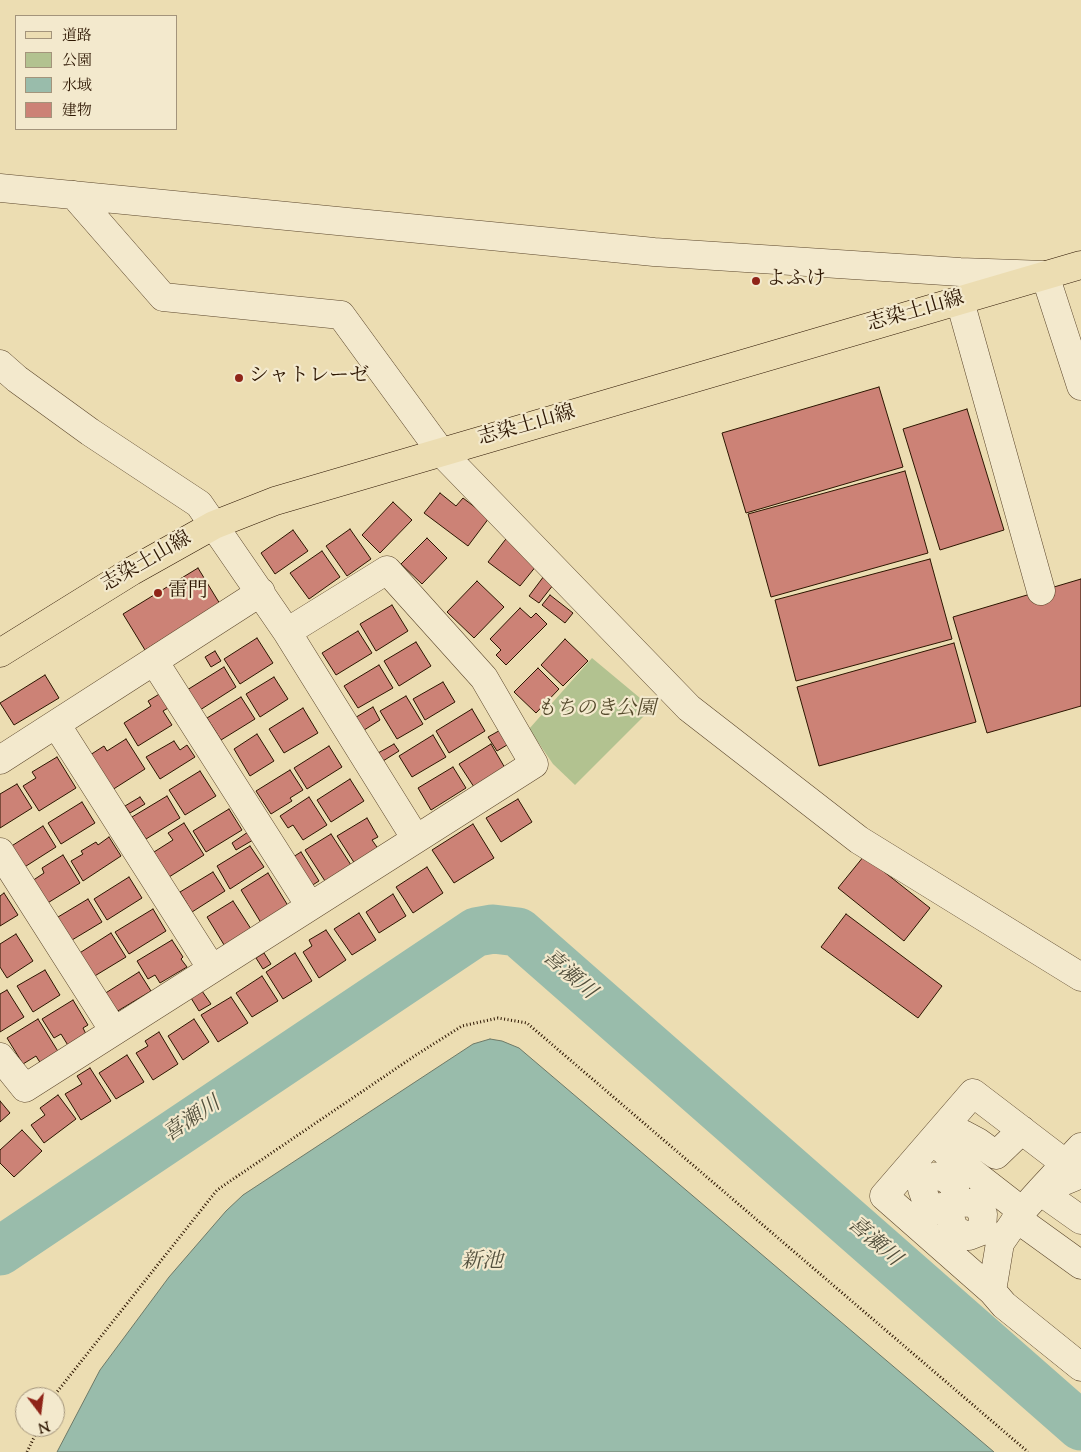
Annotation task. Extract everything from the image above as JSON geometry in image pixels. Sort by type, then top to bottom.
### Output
[{"type":"main road","name":"志染土山線","points":[[0,653],[132,571],[214,525],[275,501],[1081,265]]},
{"type":"street","points":[[0,188],[654,252],[960,272],[1045,275],[1081,386]]},
{"type":"street","points":[[74,195],[163,297],[341,314],[441,452],[690,708],[859,840],[1081,977]]},
{"type":"street","points":[[960,300],[1041,591]]},
{"type":"street","points":[[0,364],[17,379],[90,432],[199,504],[287,632],[416,839]]},
{"type":"street","points":[[0,1056],[26,1088],[534,764],[484,678],[387,570],[287,632]]},
{"type":"street","points":[[0,760],[261,592]]},
{"type":"street","points":[[154,661],[310,906]]},
{"type":"street","points":[[56,724],[212,969]]},
{"type":"street","points":[[0,852],[114,1031]]},
{"type":"street","points":[[971,1273],[1000,1242],[1019,1215],[1040,1191],[1077,1165],[1022,1130],[973,1093],[940,1147],[919,1172],[884,1196],[971,1273],[992,1291],[1004,1305],[1080,1363]]},
{"type":"street","points":[[940,1147],[963,1134],[996,1155],[1022,1130]]},
{"type":"street","points":[[940,1147],[1081,1265]]},
{"type":"street","points":[[919,1172],[926,1200],[935,1210],[955,1202]]},
{"type":"street","points":[[1040,1191],[1081,1220]]},
{"type":"street","points":[[992,1291],[1000,1242]]},
{"type":"path","points":[[59,1387],[217,1190],[462,1026],[498,1018],[527,1023],[1028,1452]]},
{"type":"path","points":[[27,1452],[34,1437]]},
{"type":"green space","name":"もちのき公園","points":[[592,658],[652,708],[575,785],[553,764],[529,729]]},
{"type":"water","name":"新池","points":[[490,1039],[502,1041],[519,1048],[994,1452],[57,1452],[100,1370],[169,1277],[226,1211],[243,1195],[473,1044]]},
{"type":"building","points":[[879,387],[903,467],[746,513],[722,433]]},
{"type":"building","points":[[967,409],[1004,530],[940,550],[903,429]]},
{"type":"building","points":[[905,471],[928,553],[771,597],[748,514]]},
{"type":"building","points":[[440,493],[456,506],[463,498],[489,518],[468,546],[424,513]]},
{"type":"building","points":[[393,502],[412,520],[380,553],[362,535]]},
{"type":"building","points":[[350,529],[371,559],[347,576],[326,546]]},
{"type":"building","points":[[293,530],[308,551],[275,574],[261,553]]},
{"type":"building","points":[[509,535],[541,560],[520,586],[488,562]]},
{"type":"building","points":[[427,538],[447,558],[422,584],[401,564]]},
{"type":"building","points":[[322,551],[340,577],[309,599],[290,573]]},
{"type":"building","points":[[930,559],[952,639],[796,681],[775,600]]},
{"type":"building","points":[[198,568],[220,604],[145,650],[123,614]]},
{"type":"building","points":[[547,572],[557,580],[539,603],[529,596]]},
{"type":"building","points":[[1081,579],[1081,706],[987,733],[953,617]]},
{"type":"building","points":[[477,581],[504,607],[474,638],[447,612]]},
{"type":"building","points":[[550,595],[573,613],[565,623],[542,605]]},
{"type":"building","points":[[392,605],[408,631],[376,651],[360,624]]},
{"type":"building","points":[[520,608],[531,618],[536,613],[547,624],[506,665],[496,655],[501,650],[490,639]]},
{"type":"building","points":[[358,631],[372,653],[336,675],[322,653]]},
{"type":"building","points":[[257,638],[273,663],[240,684],[224,659]]},
{"type":"building","points":[[565,639],[588,661],[563,686],[541,665]]},
{"type":"building","points":[[416,642],[431,666],[399,686],[384,661]]},
{"type":"building","points":[[954,643],[976,722],[819,766],[797,687]]},
{"type":"building","points":[[215,651],[221,661],[211,667],[205,657]]},
{"type":"building","points":[[379,665],[393,688],[358,708],[344,686]]},
{"type":"building","points":[[224,667],[236,687],[200,710],[187,690]]},
{"type":"building","points":[[538,668],[559,689],[536,713],[514,692]]},
{"type":"building","points":[[45,675],[59,698],[14,725],[0,703]]},
{"type":"building","points":[[274,677],[288,699],[260,717],[246,694]]},
{"type":"building","points":[[443,682],[455,702],[425,720],[413,699]]},
{"type":"building","points":[[161,693],[170,707],[163,711],[172,725],[138,746],[124,723],[151,706],[148,701]]},
{"type":"building","points":[[406,696],[423,724],[397,739],[380,711]]},
{"type":"building","points":[[241,697],[255,719],[221,740],[207,718]]},
{"type":"building","points":[[373,707],[380,720],[361,732],[353,719]]},
{"type":"building","points":[[303,708],[318,733],[284,753],[269,729]]},
{"type":"building","points":[[472,709],[485,731],[449,753],[436,731]]},
{"type":"building","points":[[504,728],[512,742],[497,751],[488,737]]},
{"type":"building","points":[[257,734],[274,761],[250,776],[234,749]]},
{"type":"building","points":[[433,735],[446,757],[412,777],[399,756]]},
{"type":"building","points":[[126,739],[145,769],[112,790],[90,755],[104,746],[107,751]]},
{"type":"building","points":[[174,741],[180,750],[187,745],[195,757],[160,779],[146,757]]},
{"type":"building","points":[[394,744],[399,751],[383,761],[378,753]]},
{"type":"building","points":[[491,744],[505,768],[474,787],[459,764]]},
{"type":"building","points":[[329,746],[342,767],[307,789],[294,768]]},
{"type":"building","points":[[57,757],[76,788],[39,811],[23,786],[36,778],[32,772]]},
{"type":"building","points":[[453,767],[466,788],[431,810],[418,788]]},
{"type":"building","points":[[290,770],[303,790],[290,798],[292,801],[271,814],[256,791]]},
{"type":"building","points":[[200,771],[216,796],[185,815],[169,790]]},
{"type":"building","points":[[350,779],[364,801],[331,822],[317,800]]},
{"type":"building","points":[[17,784],[32,808],[0,828],[0,794]]},
{"type":"building","points":[[167,796],[180,818],[146,839],[132,817]]},
{"type":"building","points":[[140,797],[145,804],[130,813],[125,806]]},
{"type":"building","points":[[309,797],[327,825],[303,840],[293,825],[288,828],[280,816]]},
{"type":"building","points":[[518,799],[532,822],[501,842],[486,818]]},
{"type":"building","points":[[82,802],[95,823],[61,844],[48,823]]},
{"type":"building","points":[[229,809],[242,830],[206,852],[193,831]]},
{"type":"building","points":[[367,818],[378,837],[372,840],[379,850],[355,864],[337,836]]},
{"type":"building","points":[[184,823],[204,855],[169,877],[154,852],[173,840],[168,833]]},
{"type":"building","points":[[473,824],[494,858],[454,883],[432,850]]},
{"type":"building","points":[[43,826],[56,847],[23,868],[10,847]]},
{"type":"building","points":[[248,832],[253,840],[236,850],[232,843]]},
{"type":"building","points":[[331,834],[351,865],[325,881],[305,850]]},
{"type":"building","points":[[109,837],[121,856],[83,881],[71,861],[83,854],[81,851],[96,842],[98,845]]},
{"type":"building","points":[[250,846],[264,867],[230,889],[217,866]]},
{"type":"building","points":[[301,852],[319,881],[311,886],[293,857]]},
{"type":"building","points":[[63,855],[80,883],[46,904],[32,881],[44,873],[42,868]]},
{"type":"building","points":[[864,856],[930,908],[904,941],[838,888]]},
{"type":"building","points":[[427,867],[443,893],[413,913],[396,887]]},
{"type":"building","points":[[213,872],[225,891],[192,912],[180,892]]},
{"type":"building","points":[[268,873],[290,909],[263,926],[241,890]]},
{"type":"building","points":[[129,877],[142,898],[107,920],[94,899]]},
{"type":"building","points":[[4,893],[18,915],[0,926],[0,896]]},
{"type":"building","points":[[393,894],[406,916],[379,933],[366,912]]},
{"type":"building","points":[[88,899],[102,922],[67,943],[53,920]]},
{"type":"building","points":[[233,901],[253,932],[226,948],[207,917]]},
{"type":"building","points":[[153,909],[166,931],[129,954],[115,932]]},
{"type":"building","points":[[359,913],[376,940],[352,955],[334,929]]},
{"type":"building","points":[[846,914],[942,986],[918,1018],[821,947]]},
{"type":"building","points":[[326,930],[346,960],[319,978],[303,952],[312,946],[309,940]]},
{"type":"building","points":[[111,933],[126,957],[93,977],[78,954]]},
{"type":"building","points":[[16,934],[33,961],[7,978],[0,967],[0,944]]},
{"type":"building","points":[[172,940],[187,967],[160,983],[155,975],[148,979],[137,961]]},
{"type":"building","points":[[264,953],[271,964],[263,969],[256,958]]},
{"type":"building","points":[[295,953],[312,981],[283,999],[266,972]]},
{"type":"building","points":[[45,970],[60,995],[33,1012],[17,986]]},
{"type":"building","points":[[139,972],[151,991],[116,1012],[104,994]]},
{"type":"building","points":[[262,976],[278,1001],[252,1017],[236,993]]},
{"type":"building","points":[[7,990],[24,1017],[0,1032],[0,994]]},
{"type":"building","points":[[202,991],[211,1004],[199,1011],[191,998]]},
{"type":"building","points":[[231,997],[248,1023],[218,1042],[201,1015]]},
{"type":"building","points":[[73,1000],[88,1025],[83,1028],[87,1036],[69,1047],[61,1034],[54,1038],[42,1019]]},
{"type":"building","points":[[38,1019],[59,1053],[41,1064],[36,1056],[23,1064],[7,1038]]},
{"type":"building","points":[[194,1019],[209,1042],[183,1060],[168,1036]]},
{"type":"building","points":[[159,1032],[178,1064],[153,1080],[136,1053],[148,1046],[145,1041]]},
{"type":"building","points":[[127,1055],[144,1082],[116,1099],[99,1073]]},
{"type":"building","points":[[90,1068],[111,1101],[81,1120],[65,1094],[82,1084],[77,1076]]},
{"type":"building","points":[[58,1095],[76,1119],[44,1143],[31,1125],[45,1115],[40,1108]]},
{"type":"building","points":[[0,1101],[10,1113],[0,1122]]},
{"type":"building","points":[[22,1130],[42,1151],[14,1177],[0,1163],[0,1150]]},
{"type":"waterway","name":"喜瀬川","points":[[0,1251],[476,932],[493,929],[518,932],[1081,1426]]},
{"type":"place","name":"よふけ","points":[[756,281]]},
{"type":"place","name":"シャトレーゼ","points":[[239,378]]},
{"type":"place","name":"雷門","points":[[158,593]]}]
